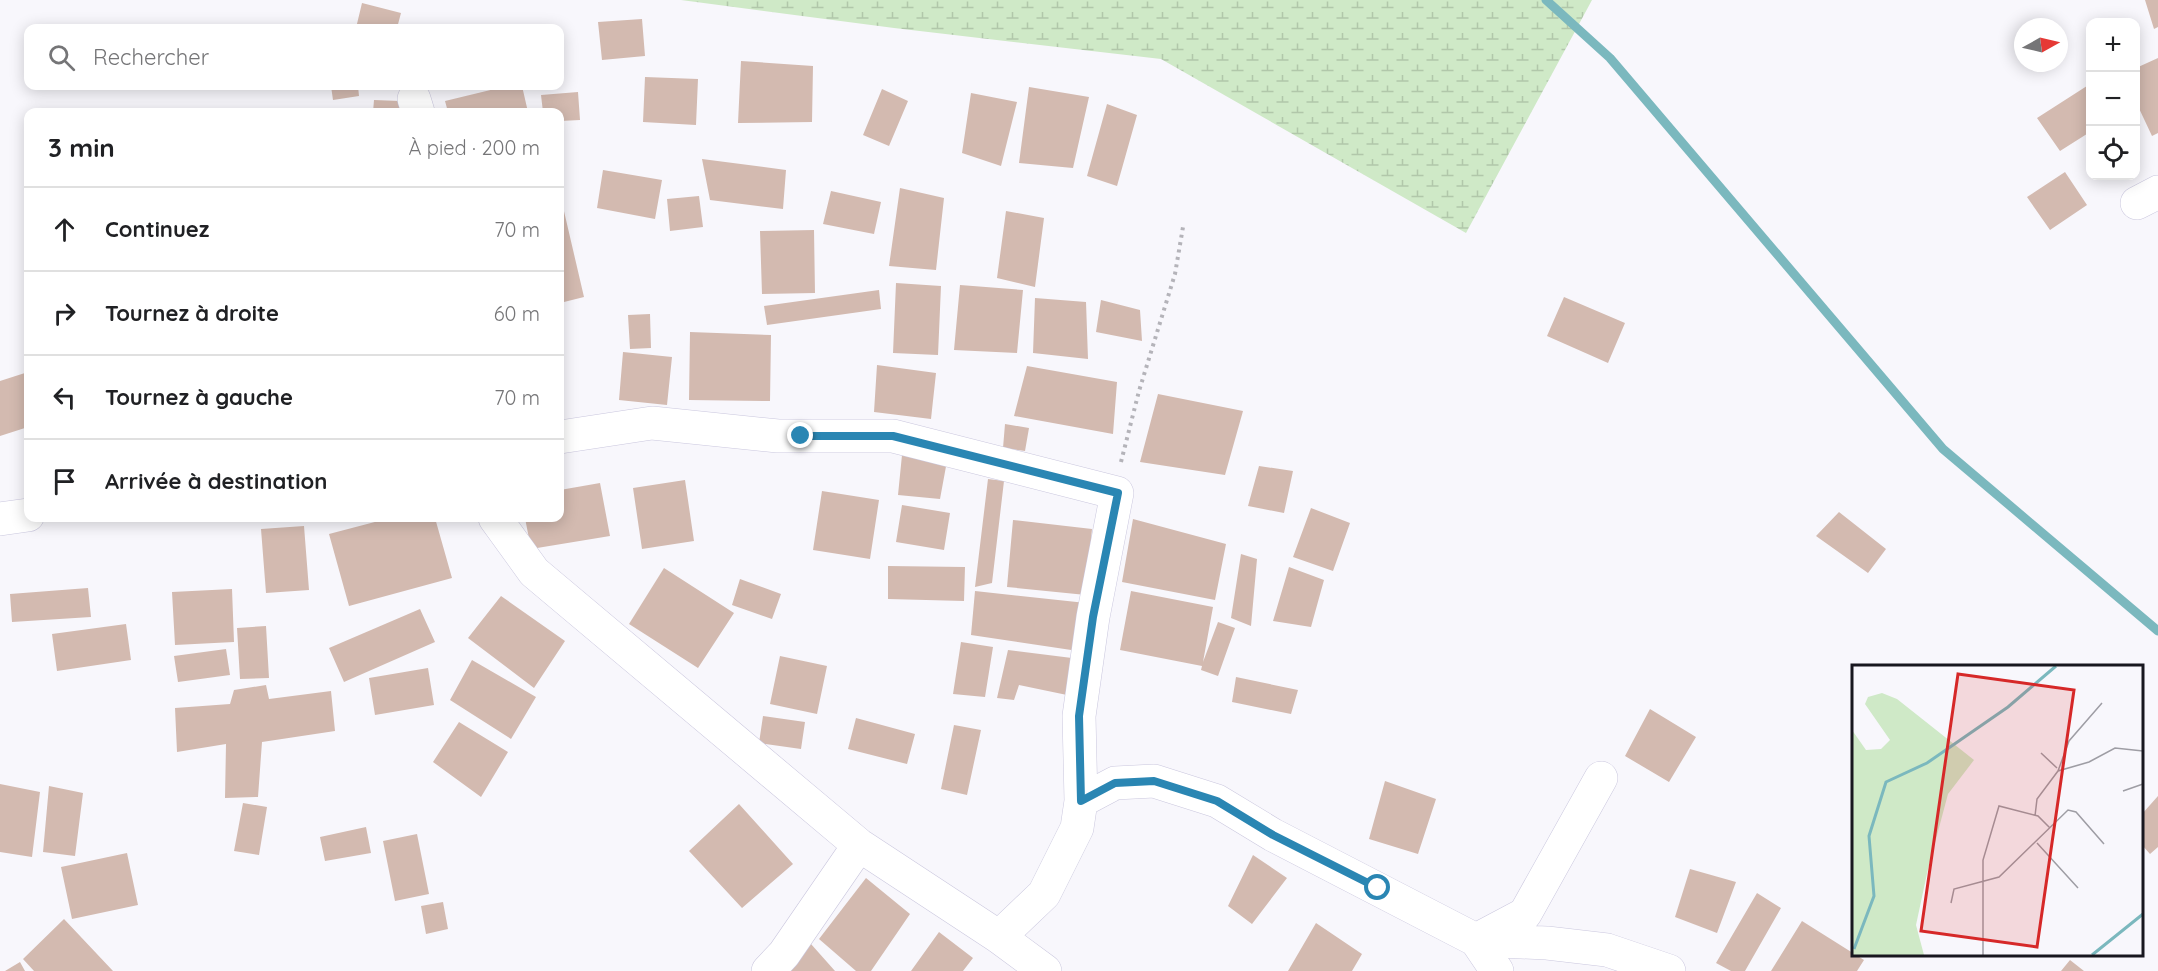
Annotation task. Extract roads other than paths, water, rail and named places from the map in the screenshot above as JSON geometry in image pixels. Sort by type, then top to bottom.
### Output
[{"type":"street","points":[[564,436],[652,423],[778,436],[893,436],[1118,493],[1093,617],[1079,716],[1081,801],[1077,828],[1044,894],[999,937]]},
{"type":"street","points":[[0,519],[24,516]]},
{"type":"street","points":[[498,522],[534,572],[859,845],[999,937],[1045,971]]},
{"type":"street","points":[[1476,940],[1524,914],[1601,778]]},
{"type":"street","points":[[1081,801],[1115,783],[1154,781],[1217,801],[1273,835],[1476,940],[1548,943],[1607,950],[1669,971]]},
{"type":"street","points":[[768,971],[784,954],[859,845]]},
{"type":"street","points":[[1476,940],[1497,971]]},
{"type":"waterway","points":[[1546,0],[1610,58],[1943,449],[2158,631]]}]
